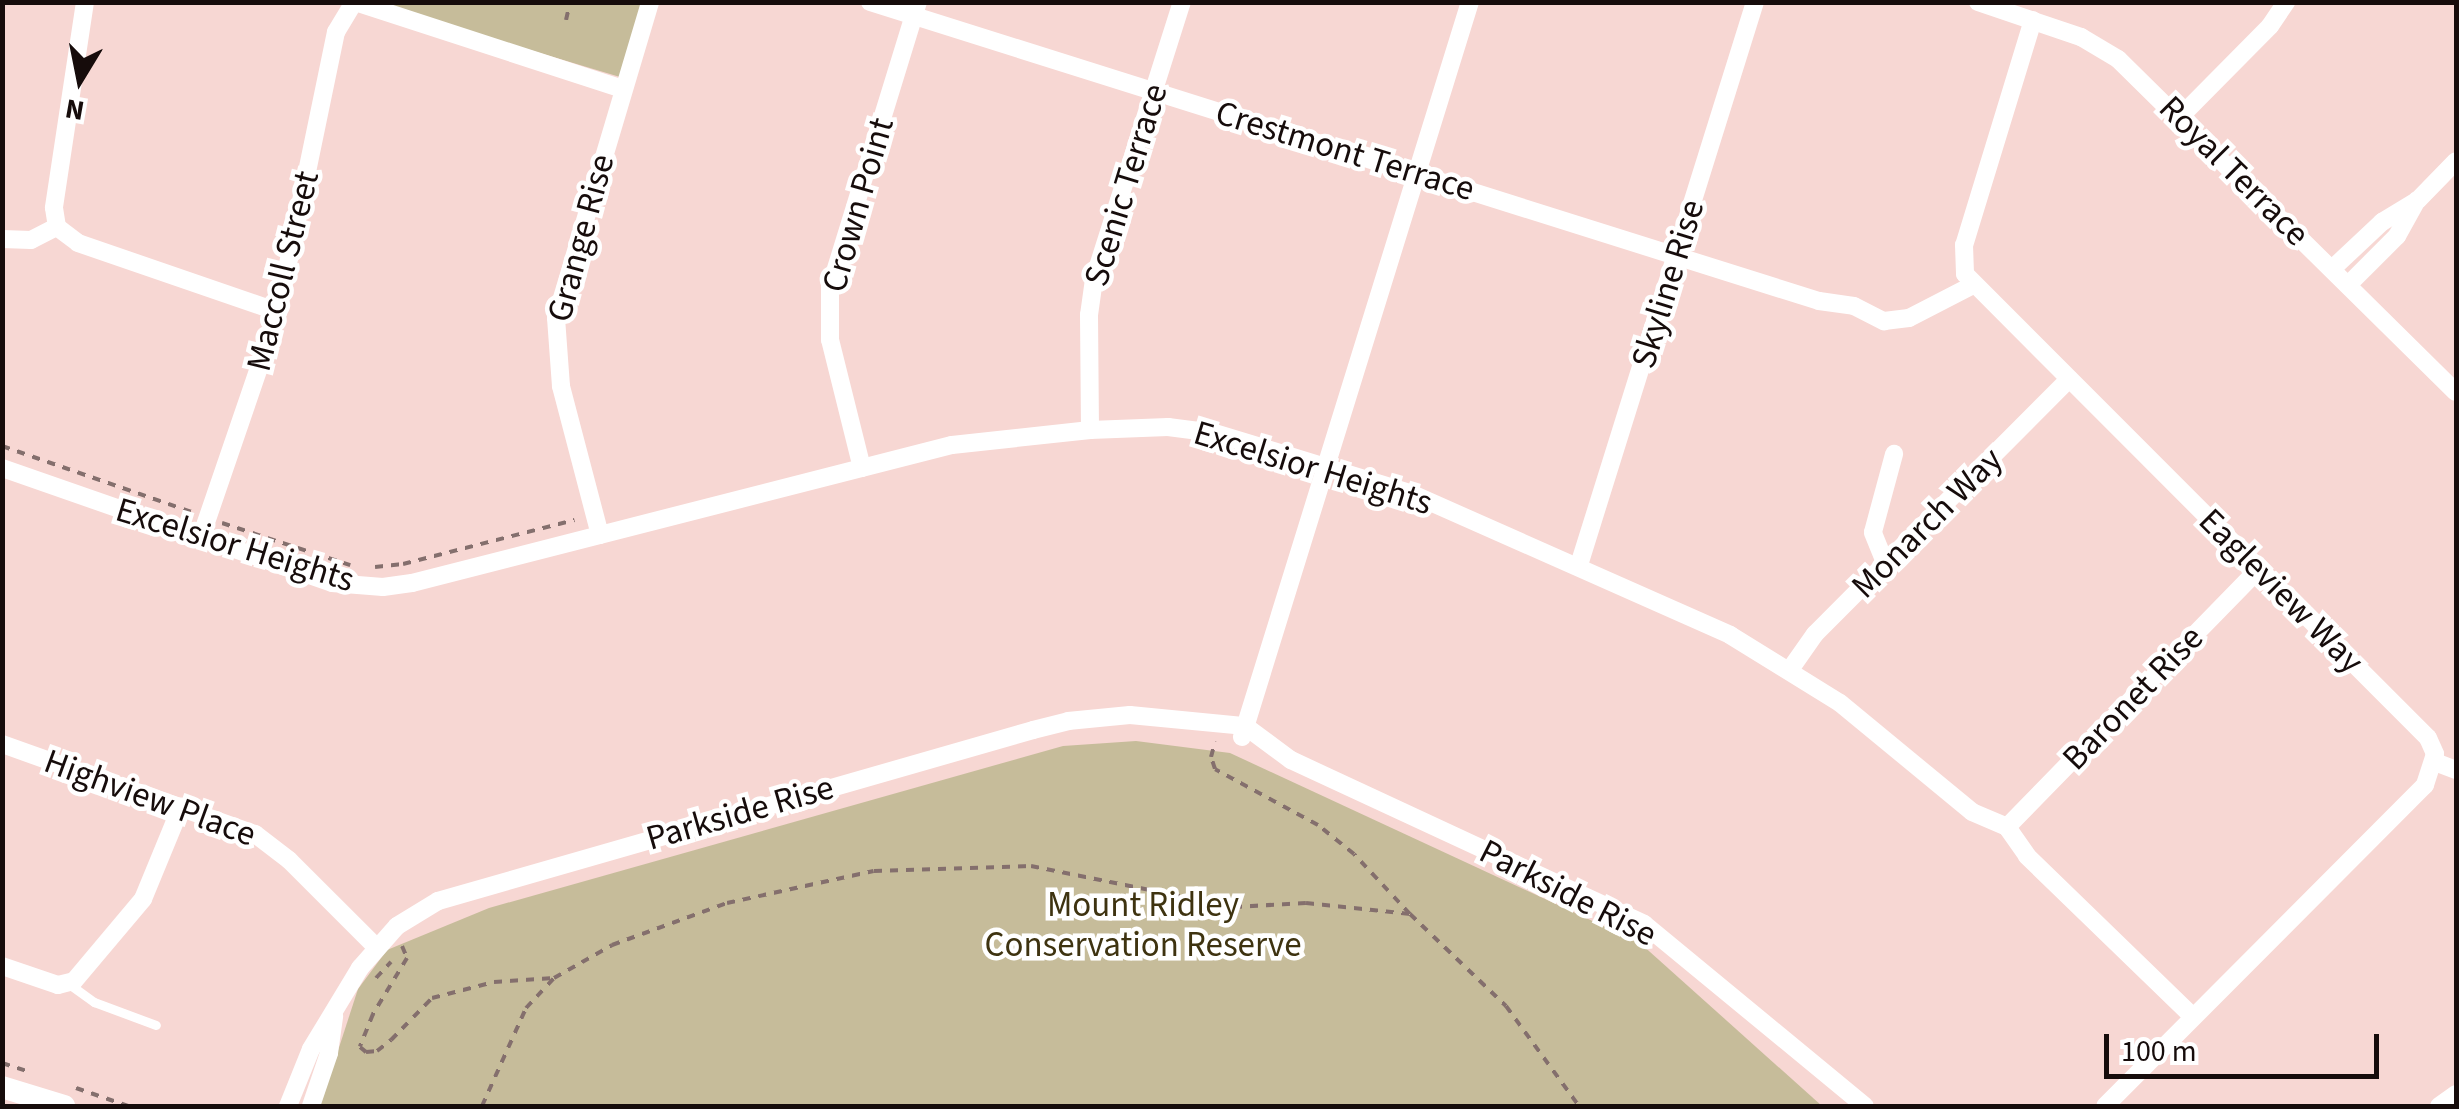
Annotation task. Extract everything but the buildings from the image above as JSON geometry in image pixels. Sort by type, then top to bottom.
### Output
[{"type":"street","points":[[84,2],[54,208],[57,227],[78,243],[278,312]]},
{"type":"street","points":[[354,2],[623,89]]},
{"type":"street","name":"Maccoll Street","points":[[200,538],[278,312],[336,32],[354,2]]},
{"type":"street","name":"Grange Rise","points":[[600,535],[561,386],[554,339],[560,295],[650,2]]},
{"type":"street","name":"Crestmont Terrace","points":[[870,2],[916,9],[1155,91],[1896,322],[1973,286]]},
{"type":"street","name":"Scenic Terrace","points":[[1090,430],[1090,298],[1182,2]]},
{"type":"street","points":[[1244,732],[1470,2]]},
{"type":"street","name":"Skyline Rise","points":[[1578,566],[1755,2]]},
{"type":"street","name":"Royal Terrace","points":[[1978,2],[2081,37],[2118,59],[2456,392]]},
{"type":"street","points":[[2180,118],[2270,26],[2286,2]]},
{"type":"street","name":"Crown Point","points":[[862,468],[830,340],[830,288],[916,9]]},
{"type":"street","points":[[1973,286],[1963,266],[1964,245],[2033,20]]},
{"type":"street","points":[[2348,285],[2397,236],[2418,200],[2456,161]]},
{"type":"street","points":[[2332,269],[2382,222],[2418,200]]},
{"type":"street","points":[[2,240],[31,240],[57,227]]},
{"type":"street","name":"Eagleview Way","points":[[1973,286],[2428,738],[2436,762]]},
{"type":"street","name":"Monarch Way","points":[[1788,671],[1815,634],[2070,379]]},
{"type":"street","name":"Excelsior Heights","points":[[2,468],[332,582],[384,587],[984,439],[1090,430],[1193,428],[1410,493],[1702,620],[1840,704],[1972,812],[2007,828],[2027,856],[2194,1017]]},
{"type":"street","points":[[1886,566],[1873,532],[1894,454]]},
{"type":"street","name":"Baronet Rise","points":[[2007,828],[2259,569]]},
{"type":"street","name":"Parkside Rise","points":[[288,1106],[311,1048],[360,968],[376,946],[416,913],[457,894],[1050,726],[1130,715],[1244,732],[1274,756],[1291,760],[1644,924],[1865,1106]]},
{"type":"street","name":"Parkside Rise","points":[[1194,722],[1218,732],[1244,732]]},
{"type":"street","name":"Highview Place","points":[[2,744],[270,843],[376,946]]},
{"type":"street","points":[[2106,1106],[2425,786],[2436,762],[2456,770]]},
{"type":"street","points":[[2,966],[58,985],[69,984],[144,899],[181,807]]},
{"type":"street","name":"Parkside Rise","points":[[311,1106],[329,1054],[335,1010]]},
{"type":"street","points":[[2,1087],[64,1106]]},
{"type":"street","points":[[2440,1106],[2456,1094]]},
{"type":"lane","points":[[69,984],[87,999],[156,1025]]},
{"type":"path","points":[[566,20],[570,2]]},
{"type":"path","points":[[2,446],[353,565]]},
{"type":"path","points":[[372,567],[403,564],[574,520]]},
{"type":"path","points":[[1218,732],[1211,757],[1215,769],[1318,825],[1354,854],[1506,1006],[1579,1106]]},
{"type":"path","points":[[482,1106],[526,1008],[554,978],[612,945],[727,903],[874,871],[1031,866],[1234,907],[1306,903],[1410,914]]},
{"type":"path","points":[[397,950],[401,946],[407,958],[372,1014],[360,1047],[366,1052],[377,1051],[391,1040],[432,998],[494,982],[554,978]]},
{"type":"path","points":[[360,968],[378,980],[393,957]]},
{"type":"green space","points":[[373,3],[642,3],[620,77]]},
{"type":"green space","name":"Mount Ridley Conservation Reserve","points":[[1136,741],[1230,753],[1640,943],[1822,1106],[320,1106],[358,989],[387,950],[489,908],[1063,746]]}]
